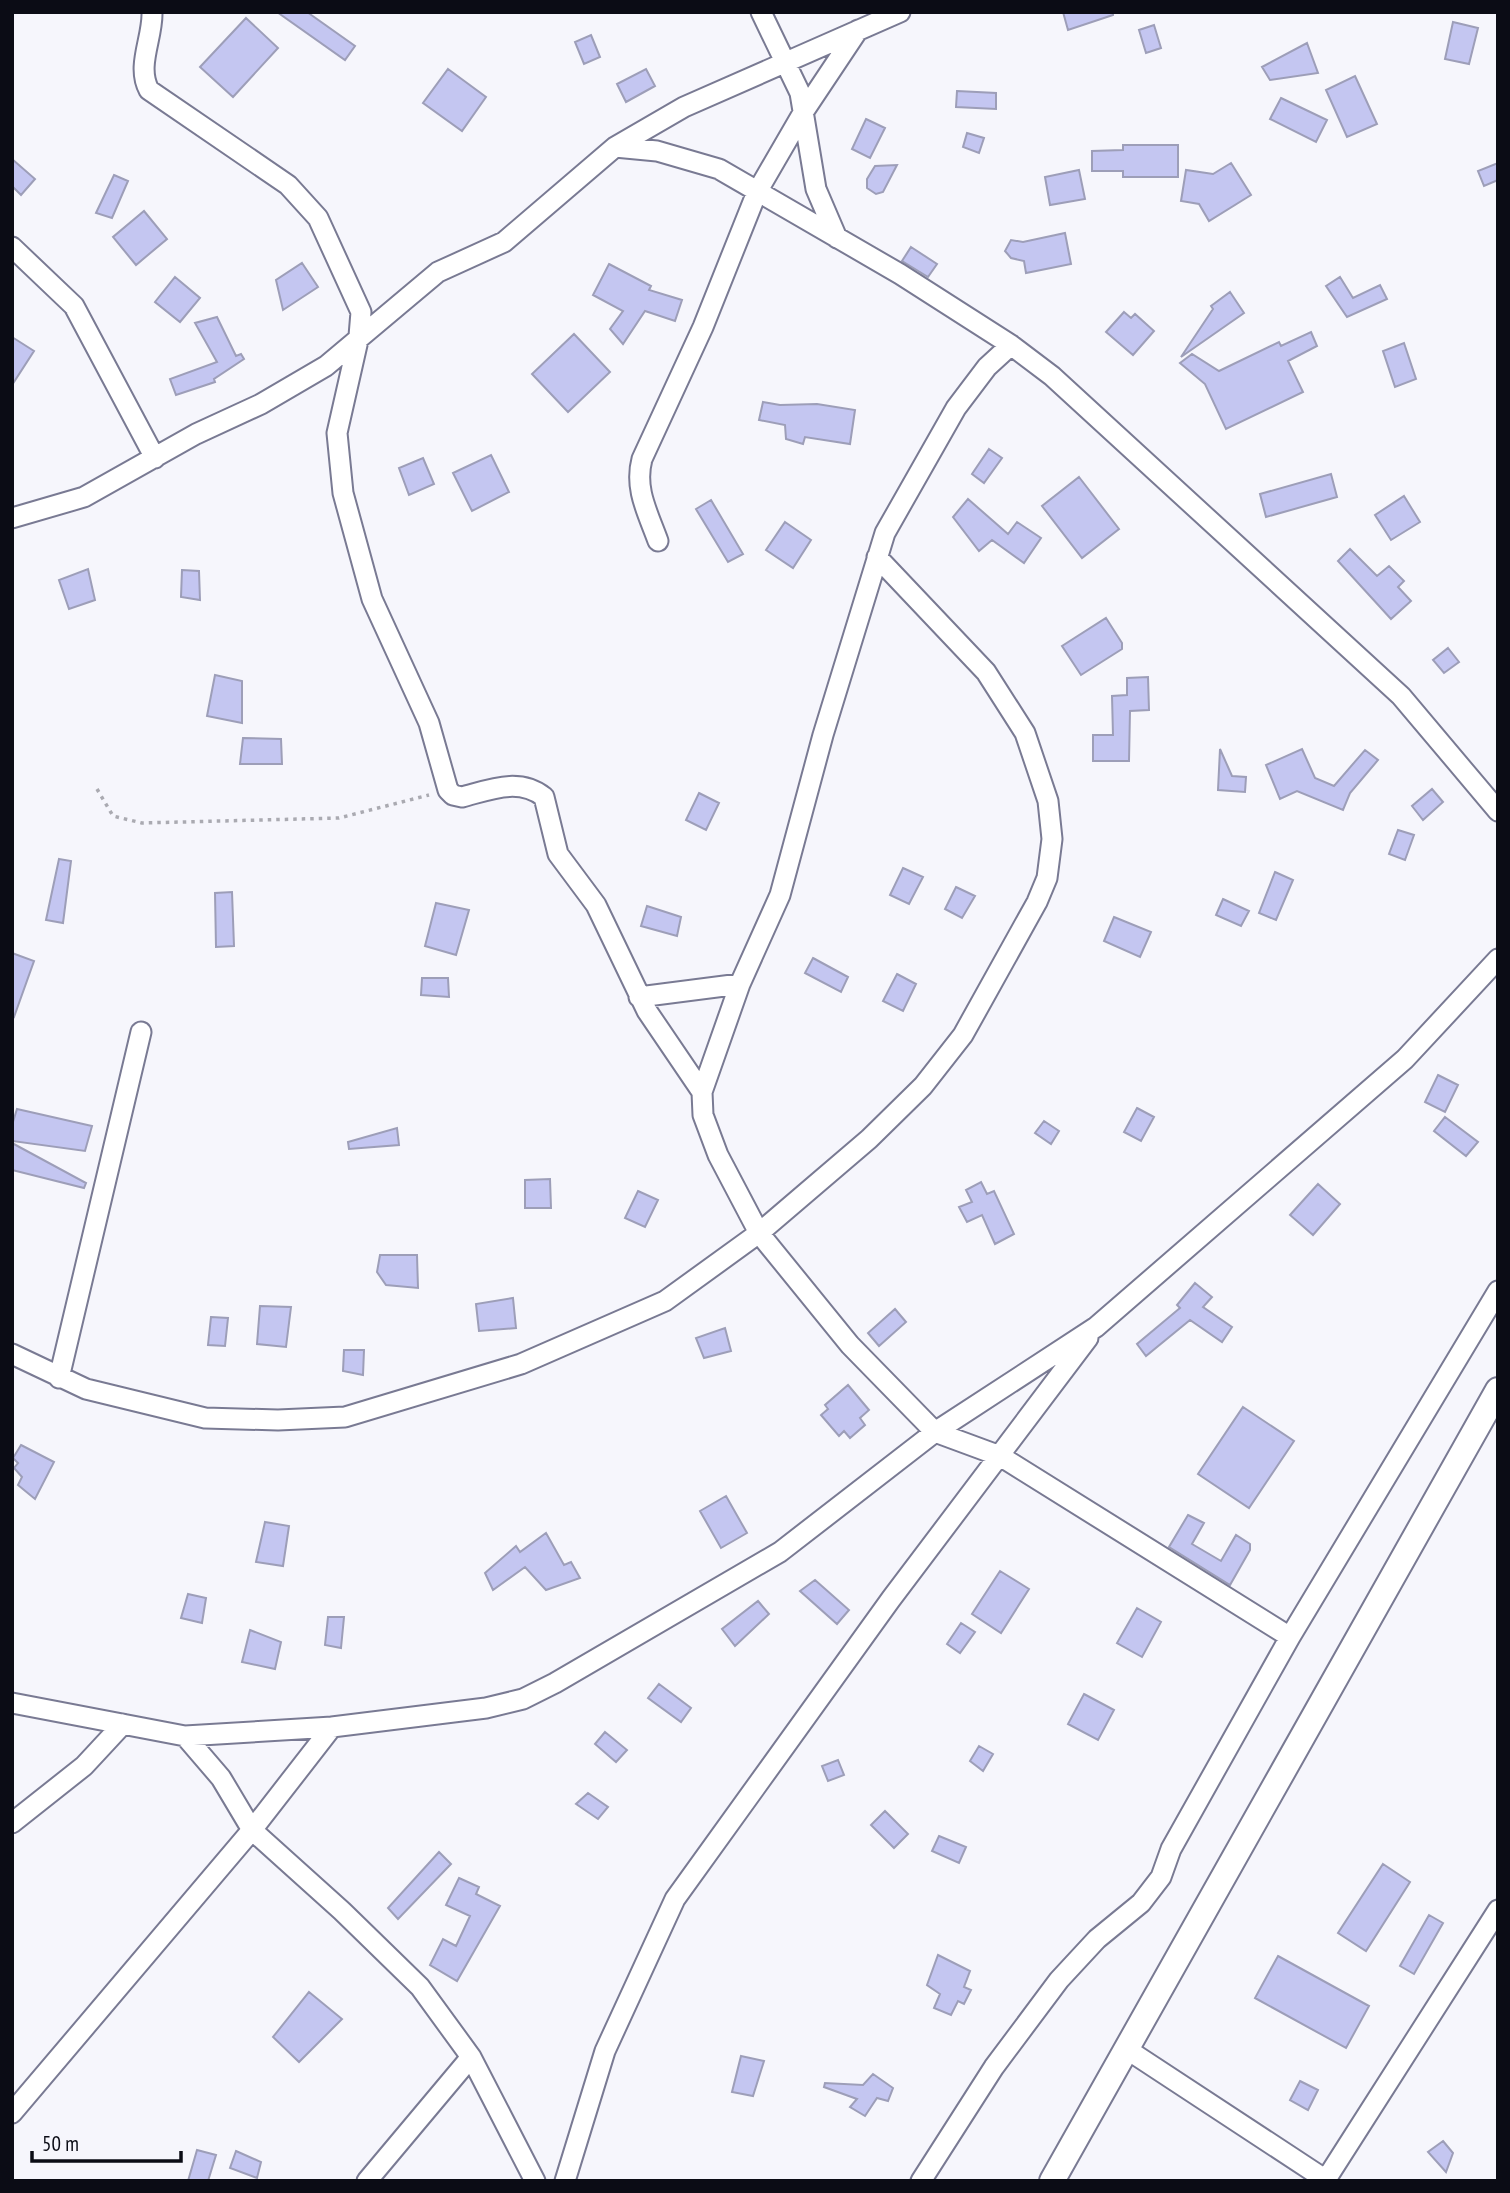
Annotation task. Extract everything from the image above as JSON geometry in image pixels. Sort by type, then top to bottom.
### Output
[{"type":"main road","points":[[1052,2181],[1498,1391]]},
{"type":"street","points":[[152,12],[152,27],[144,64],[144,80],[149,90],[288,185],[305,200],[318,218],[361,312],[359,336],[337,433],[343,493],[372,599],[429,723],[448,790],[453,795],[462,797],[514,785],[536,791],[544,797],[558,854],[596,905],[639,997],[702,1092]]},
{"type":"street","points":[[761,12],[788,63],[804,111],[816,188],[837,238]]},
{"type":"street","points":[[12,518],[84,497],[196,434],[261,404],[326,366],[438,272],[504,242],[615,147],[684,107],[900,12]]},
{"type":"street","points":[[659,541],[640,493],[637,478],[642,459],[703,327],[757,192],[804,111],[859,29]]},
{"type":"street","points":[[615,147],[657,151],[719,169],[900,274],[1011,345],[1052,376],[1401,696],[1498,811]]},
{"type":"street","points":[[12,247],[74,306],[155,458]]},
{"type":"street","points":[[1011,345],[987,367],[956,408],[893,517],[877,557],[823,734],[780,895],[740,984],[702,1092],[704,1115],[718,1155],[759,1233],[850,1345],[935,1432],[1000,1456],[1290,1637]]},
{"type":"street","points":[[12,1353],[86,1389],[205,1418],[278,1420],[345,1417],[521,1364],[665,1301],[759,1233],[869,1139],[923,1086],[963,1035],[1019,937],[1046,877],[1052,839],[1048,801],[1025,733],[986,672],[877,557]]},
{"type":"street","points":[[12,1703],[186,1736],[331,1727],[486,1708],[523,1699],[545,1688],[780,1552],[935,1432],[1096,1327],[1405,1059],[1498,959]]},
{"type":"street","points":[[639,997],[740,984]]},
{"type":"street","points":[[59,1378],[141,1032]]},
{"type":"street","points":[[921,2181],[994,2067],[1059,1980],[1097,1939],[1141,1903],[1161,1877],[1171,1849],[1290,1637],[1498,1291]]},
{"type":"street","points":[[565,2181],[605,2051],[675,1899],[891,1599],[1096,1327]]},
{"type":"street","points":[[12,1823],[84,1766],[123,1724]]},
{"type":"street","points":[[12,2113],[252,1830],[331,1727]]},
{"type":"street","points":[[186,1736],[221,1778],[252,1830],[342,1911],[420,1987],[471,2057],[534,2181]]},
{"type":"street","points":[[1128,2050],[1326,2180],[1498,1910]]},
{"type":"street","points":[[367,2181],[471,2057]]},
{"type":"path","points":[[97,789],[113,816],[142,822],[339,818],[448,790]]},
{"type":"building","points":[[277,12],[307,12],[355,46],[345,60]]},
{"type":"building","points":[[1063,12],[1113,12],[1113,15],[1068,30]]},
{"type":"building","points":[[246,18],[278,48],[233,97],[200,67]]},
{"type":"building","points":[[1453,22],[1478,28],[1469,64],[1445,59]]},
{"type":"building","points":[[1154,25],[1161,48],[1146,53],[1139,30]]},
{"type":"building","points":[[591,35],[600,57],[584,64],[575,42]]},
{"type":"building","points":[[1307,43],[1318,73],[1270,80],[1262,67]]},
{"type":"building","points":[[448,69],[486,97],[462,131],[423,103]]},
{"type":"building","points":[[646,69],[655,86],[626,102],[617,84]]},
{"type":"building","points":[[1355,76],[1377,124],[1347,137],[1326,90]]},
{"type":"building","points":[[957,91],[996,93],[996,109],[956,107]]},
{"type":"building","points":[[1281,98],[1327,120],[1316,142],[1270,119]]},
{"type":"building","points":[[866,119],[885,128],[870,158],[852,149]]},
{"type":"building","points":[[967,133],[984,138],[979,153],[963,147]]},
{"type":"building","points":[[1123,145],[1178,145],[1178,177],[1123,177],[1123,171],[1092,171],[1092,151],[1123,150]]},
{"type":"building","points":[[12,159],[35,179],[21,195],[12,186]]},
{"type":"building","points":[[1231,163],[1251,195],[1209,221],[1199,204],[1181,201],[1186,170],[1213,174]]},
{"type":"building","points":[[1498,163],[1498,180],[1484,186],[1478,171]]},
{"type":"building","points":[[897,165],[883,192],[876,194],[867,188],[867,179],[875,166]]},
{"type":"building","points":[[1079,170],[1085,199],[1050,205],[1045,177]]},
{"type":"building","points":[[114,175],[128,181],[112,218],[96,213]]},
{"type":"building","points":[[144,211],[167,239],[136,265],[113,237]]},
{"type":"building","points":[[1065,233],[1071,264],[1026,273],[1024,261],[1011,258],[1005,251],[1011,240],[1023,242]]},
{"type":"building","points":[[911,247],[937,264],[928,277],[902,261]]},
{"type":"building","points":[[302,263],[318,287],[283,310],[276,280]]},
{"type":"building","points":[[609,264],[651,286],[649,290],[682,300],[675,321],[645,311],[623,344],[610,329],[623,311],[593,295]]},
{"type":"building","points":[[175,277],[200,298],[180,322],[155,302]]},
{"type":"building","points":[[1340,277],[1353,298],[1380,285],[1387,299],[1347,317],[1326,286]]},
{"type":"building","points":[[1230,292],[1244,313],[1181,357],[1213,309],[1211,306]]},
{"type":"building","points":[[1124,312],[1131,318],[1135,314],[1154,331],[1133,355],[1106,332]]},
{"type":"building","points":[[217,317],[236,356],[241,354],[244,359],[214,379],[215,382],[176,395],[170,379],[217,362],[195,323]]},
{"type":"building","points":[[1311,332],[1317,346],[1288,361],[1303,392],[1226,429],[1205,384],[1180,363],[1192,354],[1219,371],[1279,342],[1281,346]]},
{"type":"building","points":[[574,334],[610,372],[568,412],[532,374]]},
{"type":"building","points":[[12,337],[34,351],[12,385]]},
{"type":"building","points":[[1404,343],[1416,379],[1395,387],[1383,351]]},
{"type":"building","points":[[763,402],[780,405],[817,404],[855,410],[850,444],[805,437],[803,444],[786,439],[785,425],[759,420]]},
{"type":"building","points":[[989,449],[1002,458],[984,483],[972,474]]},
{"type":"building","points":[[491,455],[509,492],[472,511],[453,473]]},
{"type":"building","points":[[423,458],[434,484],[409,495],[399,468]]},
{"type":"building","points":[[1331,474],[1337,497],[1266,517],[1260,494]]},
{"type":"building","points":[[1079,477],[1119,529],[1082,558],[1042,506]]},
{"type":"building","points":[[1404,496],[1420,522],[1391,540],[1375,515]]},
{"type":"building","points":[[968,499],[1008,534],[1017,522],[1041,538],[1024,563],[992,540],[979,551],[953,517]]},
{"type":"building","points":[[711,500],[743,554],[728,562],[696,509]]},
{"type":"building","points":[[785,522],[811,540],[793,568],[766,550]]},
{"type":"building","points":[[1350,549],[1377,576],[1389,566],[1404,581],[1398,587],[1411,601],[1391,619],[1338,561]]},
{"type":"building","points":[[88,569],[95,600],[69,609],[59,580]]},
{"type":"building","points":[[182,570],[199,571],[200,600],[181,597]]},
{"type":"building","points":[[1106,618],[1122,643],[1122,649],[1081,675],[1062,646]]},
{"type":"building","points":[[1448,648],[1459,662],[1444,673],[1433,660]]},
{"type":"building","points":[[215,675],[242,681],[242,723],[207,716]]},
{"type":"building","points":[[1148,677],[1149,710],[1130,711],[1129,761],[1093,761],[1093,735],[1113,735],[1112,696],[1127,695],[1127,678]]},
{"type":"building","points":[[243,738],[281,739],[282,764],[240,764]]},
{"type":"building","points":[[1220,749],[1232,776],[1246,777],[1245,792],[1218,790]]},
{"type":"building","points":[[1302,749],[1315,778],[1334,786],[1365,750],[1378,760],[1350,793],[1343,810],[1297,791],[1280,799],[1266,765]]},
{"type":"building","points":[[1432,789],[1443,802],[1423,820],[1412,806]]},
{"type":"building","points":[[699,793],[719,803],[706,830],[686,820]]},
{"type":"building","points":[[1398,830],[1414,835],[1405,860],[1389,854]]},
{"type":"building","points":[[59,859],[71,861],[63,923],[46,920]]},
{"type":"building","points":[[903,868],[923,877],[909,904],[890,895]]},
{"type":"building","points":[[1275,872],[1293,880],[1276,920],[1259,913]]},
{"type":"building","points":[[956,887],[975,896],[962,918],[945,909]]},
{"type":"building","points":[[232,892],[234,946],[216,947],[215,893]]},
{"type":"building","points":[[1223,899],[1249,911],[1241,926],[1216,915]]},
{"type":"building","points":[[436,903],[469,910],[456,955],[425,946]]},
{"type":"building","points":[[647,906],[681,917],[677,936],[641,926]]},
{"type":"building","points":[[1114,917],[1151,932],[1140,957],[1104,941]]},
{"type":"building","points":[[12,953],[34,961],[14,1017],[12,1016]]},
{"type":"building","points":[[813,958],[848,977],[841,992],[805,973]]},
{"type":"building","points":[[897,974],[916,984],[903,1011],[883,1001]]},
{"type":"building","points":[[422,978],[448,978],[449,997],[421,995]]},
{"type":"building","points":[[1438,1075],[1458,1085],[1445,1112],[1425,1102]]},
{"type":"building","points":[[1137,1108],[1154,1117],[1141,1141],[1124,1132]]},
{"type":"building","points":[[17,1109],[92,1126],[85,1151],[12,1141],[12,1125]]},
{"type":"building","points":[[1445,1117],[1478,1142],[1466,1156],[1434,1131]]},
{"type":"building","points":[[1044,1121],[1059,1131],[1051,1144],[1035,1133]]},
{"type":"building","points":[[397,1128],[399,1145],[349,1149],[348,1142]]},
{"type":"building","points":[[12,1143],[86,1183],[84,1188],[12,1170]]},
{"type":"building","points":[[550,1179],[551,1208],[525,1208],[525,1180]]},
{"type":"building","points":[[981,1182],[987,1194],[994,1191],[1014,1234],[995,1244],[982,1215],[967,1222],[959,1207],[972,1202],[966,1190]]},
{"type":"building","points":[[1318,1184],[1340,1204],[1313,1235],[1290,1215]]},
{"type":"building","points":[[638,1191],[658,1200],[645,1227],[625,1218]]},
{"type":"building","points":[[380,1255],[417,1255],[418,1288],[386,1285],[377,1272]]},
{"type":"building","points":[[1195,1283],[1212,1297],[1203,1307],[1232,1327],[1222,1342],[1190,1320],[1146,1356],[1137,1344],[1180,1308],[1177,1305]]},
{"type":"building","points":[[513,1298],[516,1328],[479,1331],[476,1304]]},
{"type":"building","points":[[260,1306],[291,1307],[286,1347],[257,1344]]},
{"type":"building","points":[[895,1309],[906,1322],[879,1346],[868,1333]]},
{"type":"building","points":[[211,1317],[228,1318],[225,1346],[208,1345]]},
{"type":"building","points":[[725,1328],[731,1351],[704,1358],[696,1338]]},
{"type":"building","points":[[344,1350],[364,1350],[363,1375],[343,1371]]},
{"type":"building","points":[[848,1385],[869,1410],[860,1418],[865,1425],[850,1438],[844,1431],[839,1436],[821,1415],[828,1409],[825,1405]]},
{"type":"building","points":[[1243,1407],[1294,1441],[1249,1508],[1198,1474]]},
{"type":"building","points":[[21,1445],[54,1462],[35,1499],[18,1485],[22,1477],[14,1468],[18,1463],[13,1458]]},
{"type":"building","points":[[726,1496],[747,1533],[721,1548],[700,1511]]},
{"type":"building","points":[[1188,1515],[1204,1523],[1192,1544],[1221,1561],[1236,1535],[1250,1544],[1250,1550],[1230,1585],[1169,1547]]},
{"type":"building","points":[[265,1522],[289,1526],[283,1566],[256,1562]]},
{"type":"building","points":[[546,1533],[564,1565],[571,1562],[580,1578],[546,1590],[525,1567],[493,1590],[485,1573],[516,1546],[520,1552]]},
{"type":"building","points":[[1000,1571],[1029,1589],[1001,1633],[972,1614]]},
{"type":"building","points":[[815,1580],[849,1610],[837,1624],[800,1591]]},
{"type":"building","points":[[188,1594],[206,1598],[202,1623],[181,1618]]},
{"type":"building","points":[[758,1601],[769,1614],[735,1646],[722,1629]]},
{"type":"building","points":[[1137,1608],[1161,1622],[1142,1657],[1117,1643]]},
{"type":"building","points":[[328,1617],[344,1617],[341,1648],[325,1645]]},
{"type":"building","points":[[961,1623],[975,1632],[960,1653],[947,1644]]},
{"type":"building","points":[[250,1630],[281,1642],[275,1669],[242,1662]]},
{"type":"building","points":[[659,1684],[691,1708],[681,1722],[648,1698]]},
{"type":"building","points":[[1084,1694],[1114,1710],[1098,1740],[1068,1724]]},
{"type":"building","points":[[605,1732],[627,1750],[616,1762],[595,1744]]},
{"type":"building","points":[[979,1746],[993,1754],[983,1771],[970,1761]]},
{"type":"building","points":[[838,1760],[844,1775],[828,1781],[822,1766]]},
{"type":"building","points":[[588,1793],[608,1807],[598,1819],[576,1804]]},
{"type":"building","points":[[885,1811],[908,1834],[894,1848],[871,1825]]},
{"type":"building","points":[[939,1836],[966,1847],[959,1863],[932,1851]]},
{"type":"building","points":[[439,1852],[451,1864],[398,1919],[388,1908]]},
{"type":"building","points":[[1383,1864],[1410,1882],[1366,1951],[1338,1933]]},
{"type":"building","points":[[459,1878],[479,1887],[476,1894],[500,1906],[457,1981],[430,1965],[443,1939],[456,1946],[470,1916],[446,1905]]},
{"type":"building","points":[[1429,1915],[1443,1923],[1414,1974],[1400,1966]]},
{"type":"building","points":[[938,1955],[970,1971],[964,1987],[971,1990],[964,2004],[958,2001],[951,2015],[934,2008],[940,1994],[927,1985]]},
{"type":"building","points":[[1278,1956],[1369,2006],[1346,2048],[1255,1998]]},
{"type":"building","points":[[309,1992],[342,2019],[299,2062],[273,2037]]},
{"type":"building","points":[[741,2056],[764,2061],[753,2096],[732,2092]]},
{"type":"building","points":[[873,2074],[893,2088],[888,2101],[877,2098],[865,2116],[850,2107],[857,2099],[824,2087],[825,2083],[863,2085]]},
{"type":"building","points":[[1300,2081],[1318,2090],[1308,2110],[1290,2100]]},
{"type":"building","points":[[1443,2141],[1453,2153],[1446,2172],[1428,2152]]},
{"type":"building","points":[[197,2150],[216,2155],[208,2181],[188,2181]]},
{"type":"building","points":[[236,2151],[261,2162],[257,2178],[230,2168]]}]
